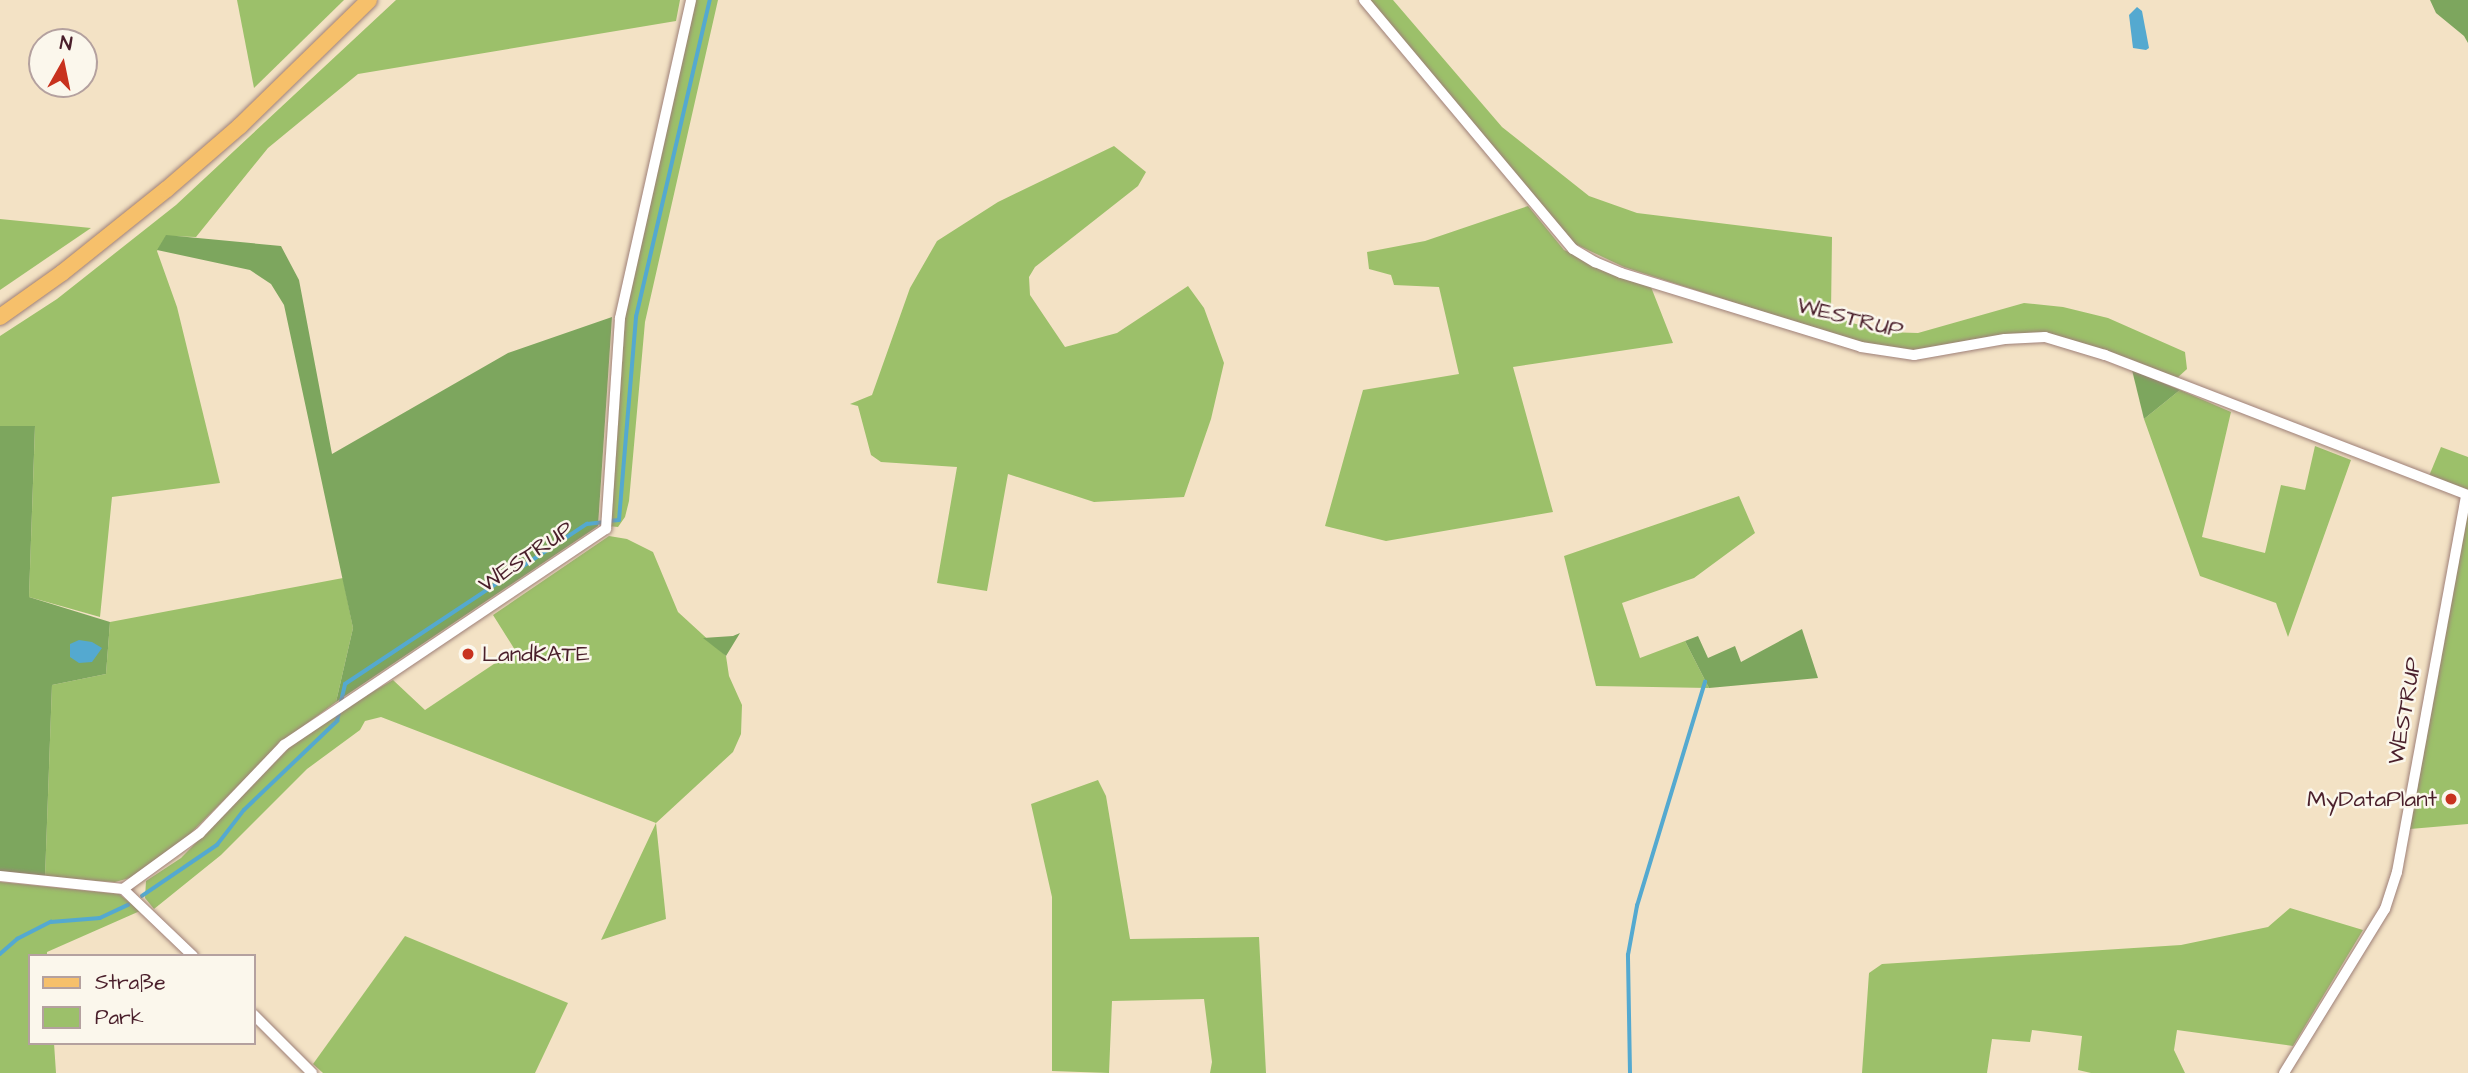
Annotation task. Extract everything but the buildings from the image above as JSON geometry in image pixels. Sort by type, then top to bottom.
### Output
[{"type":"main road","points":[[0,317],[83,257],[167,189],[249,117],[369,0]]},
{"type":"street","name":"WESTRUP","points":[[123,889],[200,833],[284,745],[606,529],[620,318],[691,0]]},
{"type":"street","name":"WESTRUP","points":[[1364,0],[1573,249],[1595,262],[1621,273],[1861,347],[1914,355],[2005,339],[2045,337],[2105,355],[2467,495],[2397,872],[2385,909],[2284,1073]]},
{"type":"street","points":[[0,876],[123,889],[191,954]]},
{"type":"street","points":[[256,1017],[312,1073]]},
{"type":"green space","points":[[237,0],[344,0],[254,88]]},
{"type":"green space","points":[[396,0],[680,0],[676,21],[358,74],[268,148],[196,237],[166,236],[157,251],[177,307],[220,483],[112,497],[100,617],[29,597],[35,427],[0,426],[0,336],[57,299],[176,205]]},
{"type":"green space","points":[[694,0],[718,0],[645,322],[629,501],[625,517],[618,527],[608,526],[622,317]]},
{"type":"green space","points":[[1368,0],[1393,0],[1502,127],[1589,196],[1637,213],[1832,237],[1831,313],[1849,322],[1884,332],[1918,333],[2024,303],[2063,307],[2108,318],[2185,352],[2187,369],[2176,379],[2044,334],[1913,353],[1863,344],[1624,267],[1571,242]]},
{"type":"green space","points":[[2430,0],[2468,0],[2468,43],[2464,36],[2436,13]]},
{"type":"green space","points":[[1114,146],[1146,172],[1138,186],[1035,267],[1029,277],[1030,295],[1065,347],[1117,333],[1188,286],[1204,308],[1224,363],[1211,419],[1184,497],[1094,502],[1008,474],[987,591],[937,583],[957,467],[881,462],[871,455],[858,406],[850,404],[872,395],[910,288],[937,241],[998,202]]},
{"type":"green space","points":[[1528,206],[1564,250],[1651,287],[1673,343],[1513,367],[1553,512],[1386,541],[1325,526],[1363,390],[1459,374],[1439,287],[1394,285],[1391,275],[1369,269],[1367,252],[1425,241]]},
{"type":"green space","points":[[0,219],[91,228],[0,290]]},
{"type":"green space","points":[[166,235],[281,246],[299,280],[332,454],[508,353],[612,317],[598,526],[336,702],[353,628],[284,305],[271,284],[250,270],[157,250]]},
{"type":"green space","points":[[2132,370],[2180,390],[2144,419]]},
{"type":"green space","points":[[2180,390],[2231,412],[2202,537],[2265,553],[2281,485],[2305,490],[2315,446],[2351,460],[2288,637],[2276,603],[2200,576],[2144,419]]},
{"type":"green space","points":[[0,426],[35,426],[29,597],[110,622],[106,674],[52,685],[45,878],[0,873]]},
{"type":"green space","points":[[2441,447],[2468,457],[2468,490],[2429,476]]},
{"type":"green space","points":[[1739,496],[1755,533],[1694,578],[1622,603],[1640,658],[1685,641],[1709,688],[1596,686],[1564,556]]},
{"type":"green space","points":[[2468,502],[2468,824],[2410,829]]},
{"type":"green space","points":[[609,536],[627,539],[653,552],[678,612],[726,656],[729,676],[742,705],[741,734],[733,752],[656,823],[381,717],[365,721],[360,730],[307,769],[221,855],[154,909],[145,898],[146,881],[181,858],[289,748],[343,709],[393,680],[425,710],[515,650],[493,615]]},
{"type":"green space","points":[[343,578],[353,628],[336,702],[283,741],[177,847],[130,878],[115,882],[45,878],[52,685],[106,674],[110,622]]},
{"type":"green space","points":[[1802,629],[1818,678],[1709,688],[1685,641],[1698,636],[1708,658],[1735,646],[1741,662]]},
{"type":"green space","points":[[740,633],[726,656],[703,638],[733,636]]},
{"type":"green space","points":[[1098,780],[1106,796],[1130,939],[1259,937],[1266,1073],[1210,1073],[1212,1062],[1204,999],[1112,1001],[1109,1073],[1052,1071],[1052,897],[1031,804]]},
{"type":"green space","points":[[656,823],[666,919],[601,940]]},
{"type":"green space","points":[[0,882],[119,894],[140,911],[47,954],[28,954],[28,1045],[54,1045],[56,1073],[0,1073]]},
{"type":"green space","points":[[2290,908],[2363,930],[2293,1046],[2177,1030],[2174,1050],[2185,1073],[2091,1073],[2078,1070],[2082,1036],[2032,1030],[2030,1042],[1992,1039],[1987,1073],[1862,1073],[1869,973],[1882,964],[2181,945],[2268,927]]},
{"type":"green space","points":[[405,936],[568,1003],[535,1073],[323,1073],[313,1064]]},
{"type":"water","points":[[2137,7],[2142,11],[2149,48],[2146,50],[2133,48],[2129,15]]},
{"type":"water","points":[[79,640],[92,642],[102,648],[92,662],[79,663],[70,657],[70,644]]},
{"type":"waterway","points":[[608,521],[619,520],[636,317],[710,0]]},
{"type":"waterway","points":[[341,702],[345,684],[587,524],[605,522]]},
{"type":"waterway","points":[[1630,1073],[1628,955],[1637,906],[1705,682]]},
{"type":"waterway","points":[[142,896],[217,845],[244,810],[337,721],[339,713]]},
{"type":"waterway","points":[[0,954],[17,939],[51,922],[100,918],[128,905]]},
{"type":"place","name":"LandKATE","points":[[468,654]]},
{"type":"place","name":"MyDataPlant","points":[[2451,799]]}]
